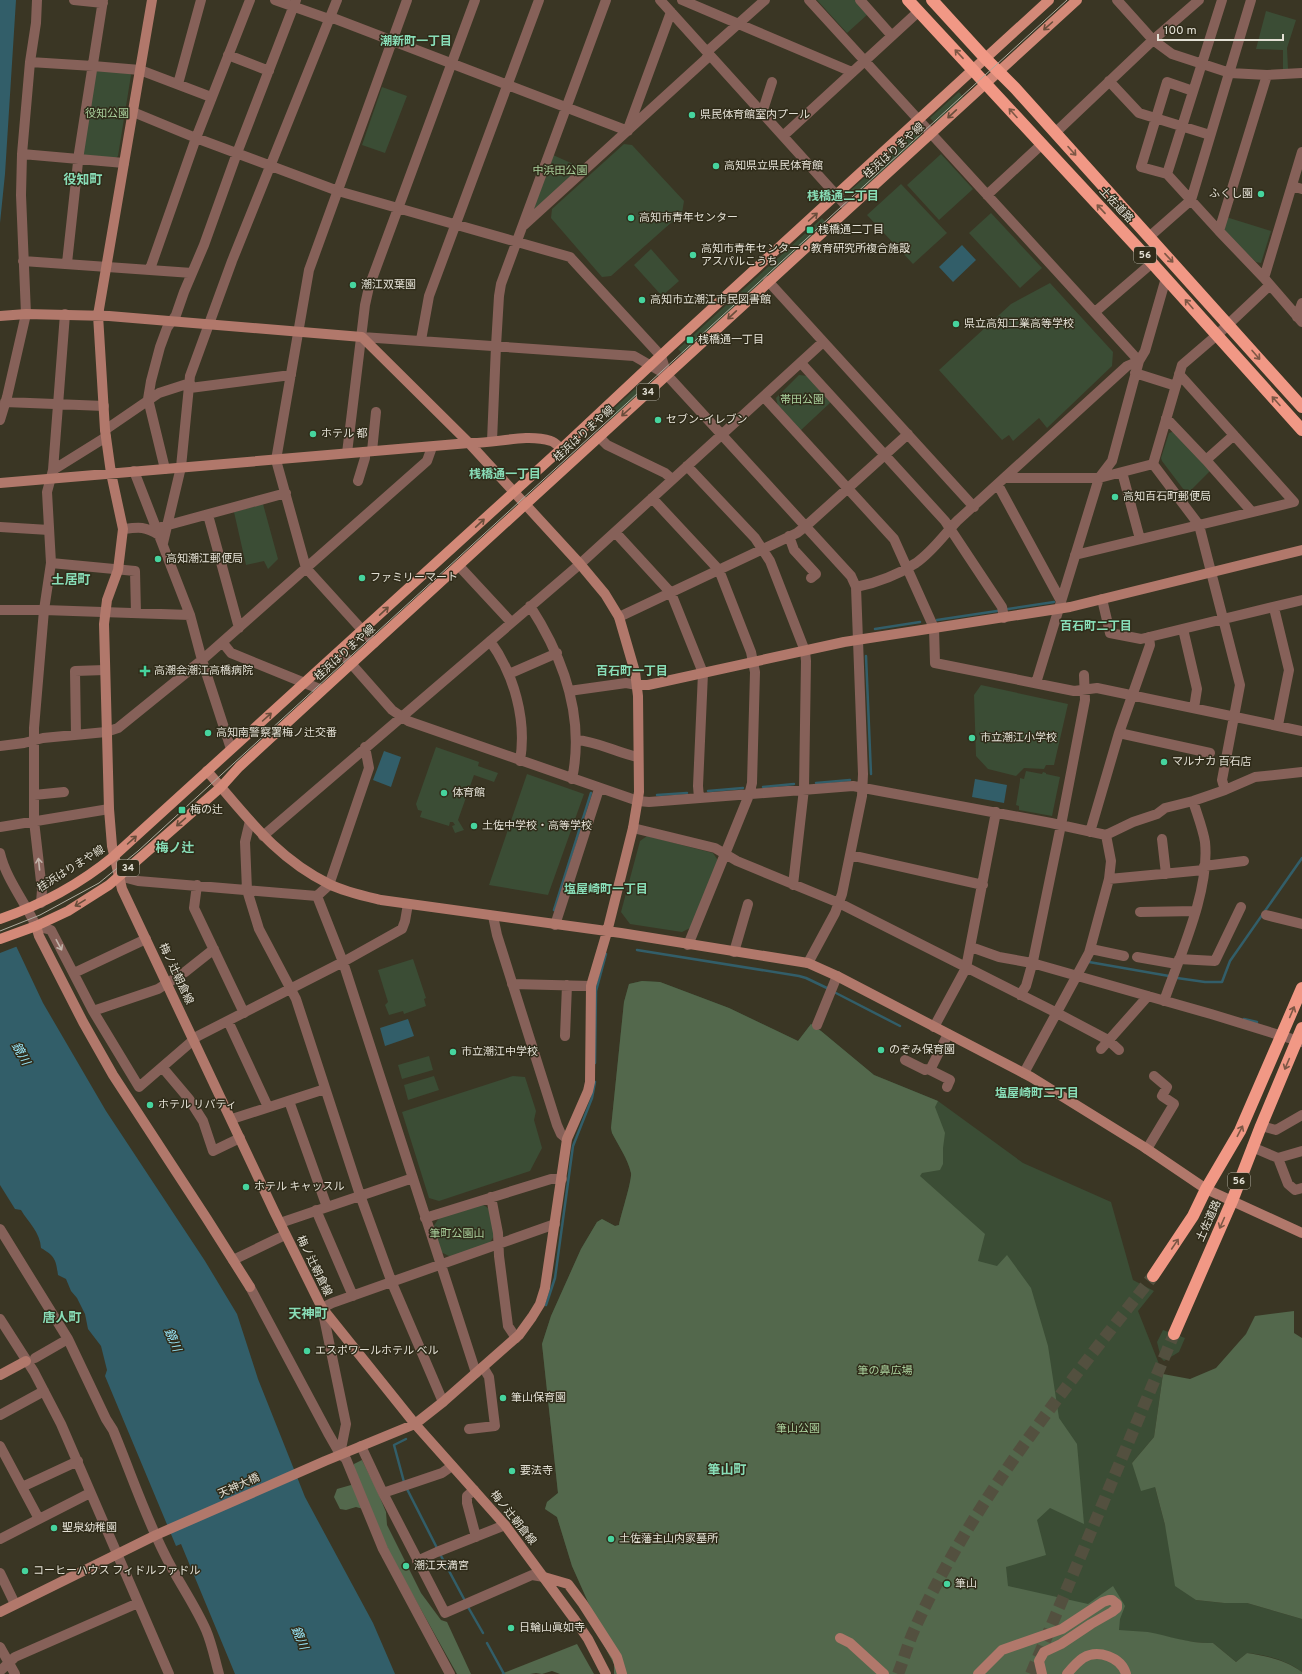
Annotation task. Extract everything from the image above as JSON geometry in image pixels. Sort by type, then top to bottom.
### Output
[{"type":"highway","name":"土佐道路","points":[[908,0],[1166,278],[1302,430]]},
{"type":"highway","name":"土佐道路","points":[[932,0],[1229,324],[1302,407]]},
{"type":"highway","name":"土佐道路","points":[[1153,1276],[1193,1216],[1206,1189],[1240,1131],[1302,988]]},
{"type":"highway","name":"土佐道路","points":[[1174,1334],[1232,1201],[1261,1126],[1299,1042],[1302,1028]]},
{"type":"main road","name":"桂浜はりまや線","points":[[0,920],[41,902],[84,878],[114,856],[231,748],[362,631],[513,491],[561,449],[660,356],[1049,0]]},
{"type":"main road","name":"桂浜はりまや線","points":[[0,939],[36,926],[68,911],[109,885],[221,787],[239,767],[322,690],[1077,0]]},
{"type":"street","points":[[0,420],[26,314],[20,195],[30,62],[36,23],[37,0]]},
{"type":"street","points":[[67,263],[78,160],[103,1],[74,0]]},
{"type":"street","name":"梅ノ辻朝倉線","points":[[152,0],[98,316],[106,434],[111,473],[123,529],[118,570],[105,612],[104,624],[109,809],[112,846],[122,889],[232,1119],[285,1235],[322,1308],[415,1424],[505,1525],[588,1639],[606,1674]]},
{"type":"street","points":[[178,84],[201,0]]},
{"type":"street","points":[[150,269],[211,97],[250,0]]},
{"type":"street","points":[[276,0],[295,3],[330,18],[508,84],[628,131]]},
{"type":"street","points":[[161,533],[181,467],[190,376],[270,165],[286,130],[337,0]]},
{"type":"street","points":[[374,643],[306,568],[276,460],[309,270],[407,0]]},
{"type":"street","points":[[346,453],[365,305],[369,287],[475,0]]},
{"type":"street","points":[[421,340],[429,296],[539,0]]},
{"type":"street","points":[[492,441],[500,290],[522,226],[606,0]]},
{"type":"street","points":[[660,0],[708,55],[848,208]]},
{"type":"street","points":[[682,0],[852,72]]},
{"type":"street","points":[[522,226],[706,59],[710,49],[765,0]]},
{"type":"street","points":[[809,0],[1139,361]]},
{"type":"street","points":[[860,0],[892,36]]},
{"type":"street","points":[[1117,0],[1153,40],[1172,54],[1230,73],[1267,75],[1302,73]]},
{"type":"street","points":[[1055,133],[1153,40],[1199,0]]},
{"type":"street","points":[[1167,174],[1222,0]]},
{"type":"street","points":[[1149,237],[1191,200],[1252,0]]},
{"type":"street","points":[[165,469],[148,399],[160,347],[171,322],[176,315],[204,245],[237,153],[295,3]]},
{"type":"street","points":[[783,136],[919,11]]},
{"type":"street","points":[[628,131],[671,12]]},
{"type":"street","points":[[228,55],[269,71]]},
{"type":"street","points":[[30,62],[140,70],[211,97]]},
{"type":"street","points":[[1219,231],[1267,75]]},
{"type":"street","points":[[1109,81],[1139,113],[1210,135]]},
{"type":"street","points":[[762,113],[772,82]]},
{"type":"street","points":[[1193,90],[1167,82],[1141,167],[1167,174],[1267,281],[1300,320]]},
{"type":"street","points":[[133,112],[196,138],[338,191],[570,257],[660,356],[667,374]]},
{"type":"street","points":[[987,195],[1041,145]]},
{"type":"street","points":[[1154,464],[1182,365],[1217,336],[1267,281],[1297,188],[1302,152]]},
{"type":"street","points":[[22,154],[124,163]]},
{"type":"street","points":[[23,261],[192,273]]},
{"type":"street","points":[[1095,312],[1152,263]]},
{"type":"street","points":[[1036,683],[1099,478],[1112,462],[1135,373],[1139,361],[1145,351],[1166,278]]},
{"type":"street","points":[[768,281],[974,507]]},
{"type":"street","points":[[1300,320],[1302,303]]},
{"type":"street","points":[[1,316],[26,314],[65,314],[171,322],[209,323],[362,337],[634,356],[667,374],[851,576],[856,587],[863,787],[839,903],[808,963]]},
{"type":"street","points":[[41,902],[42,890],[34,822],[34,740],[44,610],[51,563],[47,492],[52,474],[65,314]]},
{"type":"street","name":"天神大橋","points":[[0,1612],[117,1553],[340,1454],[415,1424],[516,1338],[532,1317],[542,1299],[549,1271],[567,1139],[589,1086],[591,986],[607,932],[633,828],[638,801],[638,696],[635,672],[619,617],[604,594],[580,564],[469,442],[362,337]]},
{"type":"street","points":[[263,836],[580,564],[824,342]]},
{"type":"street","points":[[856,587],[868,585],[916,563],[1001,481],[1128,366],[1139,361]]},
{"type":"street","points":[[801,363],[945,521],[1002,607],[1004,618]]},
{"type":"street","points":[[1135,373],[1176,386]]},
{"type":"street","points":[[1076,555],[1294,502],[1179,374]]},
{"type":"street","points":[[52,474],[106,434],[148,399],[159,393],[190,386],[291,375]]},
{"type":"street","points":[[764,396],[894,539],[934,628],[935,663],[1074,691],[1097,688],[1302,731]]},
{"type":"street","points":[[5,402],[104,406]]},
{"type":"street","points":[[358,482],[365,458],[369,451],[376,412]]},
{"type":"street","points":[[1166,418],[1252,512]]},
{"type":"street","points":[[619,617],[764,549],[806,526],[908,434]]},
{"type":"street","points":[[1206,460],[1234,435]]},
{"type":"street","points":[[600,437],[608,445],[665,473],[672,479]]},
{"type":"street","points":[[0,483],[52,474],[111,473],[165,469],[432,447],[469,442],[481,443],[535,438],[553,441],[561,449]]},
{"type":"street","points":[[0,746],[34,740],[106,732],[118,728],[223,643],[427,461],[432,447]]},
{"type":"street","points":[[1001,481],[1099,478],[1154,464]]},
{"type":"street","points":[[1154,464],[1199,524],[1240,685],[1222,780],[1225,790]]},
{"type":"street","points":[[687,466],[756,538],[764,549],[805,651],[804,789],[793,885]]},
{"type":"street","points":[[134,471],[152,518],[161,533],[190,615],[202,660],[231,748]]},
{"type":"street","points":[[1122,472],[1140,539]]},
{"type":"street","points":[[1001,481],[1060,605]]},
{"type":"street","points":[[123,529],[142,527],[161,533],[208,515],[286,493]]},
{"type":"street","points":[[652,498],[719,570],[754,662],[755,672],[752,775],[749,795],[688,944]]},
{"type":"street","points":[[208,515],[239,628]]},
{"type":"street","points":[[142,527],[152,518]]},
{"type":"street","points":[[0,527],[49,530]]},
{"type":"street","points":[[615,532],[671,593],[703,674],[698,786],[699,798]]},
{"type":"street","points":[[789,536],[794,550],[816,574],[811,578]]},
{"type":"street","points":[[570,691],[626,683],[648,685],[857,640],[1004,618],[1060,605],[1102,599],[1302,550]]},
{"type":"street","points":[[51,563],[135,571],[136,613]]},
{"type":"street","points":[[459,566],[511,622]]},
{"type":"street","points":[[1102,599],[1110,633],[1141,639],[1302,600]]},
{"type":"street","points":[[530,606],[557,653],[570,691],[574,712],[576,740],[575,763],[572,779]]},
{"type":"street","points":[[1274,608],[1289,670],[1278,725]]},
{"type":"street","points":[[0,610],[190,615]]},
{"type":"street","points":[[1183,629],[1197,690],[1194,708]]},
{"type":"street","points":[[1090,832],[1119,733],[1150,645],[1149,637]]},
{"type":"street","points":[[490,641],[499,654],[509,674],[518,707],[522,728],[523,746],[520,760]]},
{"type":"street","points":[[223,643],[230,653],[322,690]]},
{"type":"street","points":[[340,651],[392,710],[400,717],[572,779],[638,801],[649,802],[749,795],[852,786],[996,812],[1106,836],[1133,822],[1157,814],[1165,808],[1193,801],[1225,790],[1255,776],[1302,772]]},
{"type":"street","points":[[509,674],[557,653]]},
{"type":"street","points":[[76,735],[74,671],[105,670]]},
{"type":"street","points":[[1020,995],[1026,986],[1032,963],[1061,825],[1085,700],[1084,674]]},
{"type":"street","points":[[1119,733],[1210,753]]},
{"type":"street","points":[[576,740],[583,740],[626,755],[638,757]]},
{"type":"street","points":[[119,876],[138,881],[317,896],[329,885],[369,768],[364,748]]},
{"type":"street","points":[[207,771],[263,836],[280,852],[297,866],[329,885],[381,900],[607,932],[808,963],[837,976],[1024,1073],[1147,1149],[1206,1189],[1302,1233]]},
{"type":"street","points":[[555,925],[599,788]]},
{"type":"street","points":[[34,795],[64,792]]},
{"type":"street","points":[[1164,1001],[1196,911],[1204,868],[1204,841],[1193,801]]},
{"type":"street","points":[[0,827],[109,809]]},
{"type":"street","points":[[934,1027],[966,968],[996,812]]},
{"type":"street","points":[[250,821],[246,831],[245,842],[247,890],[260,929],[296,999],[360,1195],[392,1283],[442,1402]]},
{"type":"street","points":[[633,828],[715,848],[736,861],[839,903],[1057,1013],[1108,1040],[1119,1050]]},
{"type":"street","points":[[1024,1073],[1078,976],[1091,949],[1109,879],[1111,861],[1106,836]]},
{"type":"street","points":[[1162,839],[1166,874]]},
{"type":"street","points":[[0,852],[10,879],[28,908],[39,936],[79,1015],[112,1074],[250,1288],[340,1454],[346,1459],[383,1549],[450,1674]]},
{"type":"street","points":[[850,855],[983,885]]},
{"type":"street","points":[[1109,879],[1166,874],[1244,861]]},
{"type":"street","points":[[197,885],[194,908],[244,1013]]},
{"type":"street","points":[[317,896],[343,962],[440,1266],[480,1370],[490,1378],[495,1426],[470,1429]]},
{"type":"street","points":[[36,926],[51,930],[93,1011],[139,1087],[198,1036],[343,962],[402,929],[406,920],[408,904]]},
{"type":"street","points":[[734,952],[748,904]]},
{"type":"street","points":[[1136,957],[1178,961],[1215,962],[1241,907]]},
{"type":"street","points":[[1140,912],[1196,911]]},
{"type":"street","points":[[1266,915],[1302,924]]},
{"type":"street","points":[[493,916],[497,935],[512,984],[557,1125],[561,1134],[567,1139]]},
{"type":"street","points":[[74,974],[146,939]]},
{"type":"street","points":[[971,947],[999,957],[1032,963],[1148,996],[1299,1042]]},
{"type":"street","points":[[93,1011],[158,989],[168,984],[214,949]]},
{"type":"street","points":[[1091,949],[1124,956]]},
{"type":"street","points":[[817,1025],[837,976]]},
{"type":"street","points":[[512,984],[591,986]]},
{"type":"street","points":[[565,1036],[567,985]]},
{"type":"street","points":[[1101,1049],[1148,996]]},
{"type":"street","points":[[228,1021],[268,1108]]},
{"type":"street","points":[[930,1070],[948,1034]]},
{"type":"street","points":[[905,1060],[950,1080],[946,1087]]},
{"type":"street","points":[[162,1067],[189,1099],[203,1121],[213,1151],[240,1138]]},
{"type":"street","points":[[1147,1149],[1174,1104],[1162,1096],[1167,1087],[1154,1076]]},
{"type":"street","points":[[232,1119],[325,1089]]},
{"type":"street","points":[[289,1101],[326,1207]]},
{"type":"street","points":[[1261,1126],[1276,1130],[1302,1115]]},
{"type":"street","points":[[1252,1148],[1278,1158],[1302,1151]]},
{"type":"street","points":[[1278,1158],[1288,1184],[1295,1190],[1302,1188]]},
{"type":"street","points":[[280,1223],[413,1178]]},
{"type":"street","points":[[425,1218],[551,1179],[562,1179]]},
{"type":"street","points":[[492,1197],[508,1326],[516,1338]]},
{"type":"street","points":[[316,1210],[353,1296]]},
{"type":"street","points":[[340,1454],[346,1424],[322,1308],[555,1224]]},
{"type":"street","points":[[0,1229],[68,1339],[106,1419],[113,1430],[159,1534],[173,1570],[206,1630],[218,1674]]},
{"type":"street","points":[[232,1260],[285,1235]]},
{"type":"street","points":[[0,1319],[31,1359],[44,1391],[78,1461],[90,1493],[169,1674]]},
{"type":"street","points":[[0,1375],[68,1339]]},
{"type":"street","points":[[0,1415],[44,1391]]},
{"type":"street","points":[[0,1446],[39,1519]]},
{"type":"street","points":[[361,1446],[417,1561],[445,1613],[532,1575],[568,1584],[583,1604],[617,1657],[622,1674]]},
{"type":"street","points":[[22,1486],[78,1461]]},
{"type":"street","points":[[383,1493],[442,1473],[452,1466]]},
{"type":"street","points":[[474,1490],[467,1496],[467,1503],[476,1537]]},
{"type":"street","points":[[0,1539],[90,1493]]},
{"type":"street","points":[[417,1561],[505,1525]]},
{"type":"street","points":[[0,1573],[15,1604]]},
{"type":"street","points":[[978,1674],[1002,1650],[1062,1630],[1103,1602],[1109,1600],[1117,1604],[1117,1608],[1112,1612],[1061,1644],[1044,1652],[1040,1661],[1042,1674]]},
{"type":"street","points":[[0,1671],[15,1657],[138,1603]]},
{"type":"street","points":[[840,1638],[850,1643],[884,1674]]},
{"type":"street","points":[[0,1647],[15,1674]]},
{"type":"street","points":[[1067,1674],[1082,1658],[1096,1654],[1114,1659],[1119,1663],[1126,1674]]},
{"type":"green space","points":[[817,0],[856,0],[868,14],[847,33]]},
{"type":"green space","points":[[1266,11],[1296,20],[1287,48],[1288,69],[1283,70],[1283,50],[1256,49]]},
{"type":"green space","name":"役知公園","points":[[99,69],[129,72],[131,75],[118,156],[115,159],[84,157],[83,154],[96,72]]},
{"type":"green space","points":[[382,87],[407,96],[385,153],[362,145]]},
{"type":"green space","points":[[959,92],[964,98],[936,124],[930,118]]},
{"type":"green space","points":[[916,131],[921,136],[856,195],[851,190]]},
{"type":"green space","points":[[624,144],[632,145],[684,201],[682,213],[611,276],[602,277],[551,218],[552,209]]},
{"type":"green space","points":[[941,154],[973,189],[939,220],[907,185]]},
{"type":"green space","name":"中浜田公園","points":[[553,155],[582,168],[533,211]]},
{"type":"green space","points":[[901,184],[947,233],[913,264],[867,215]]},
{"type":"green space","points":[[991,213],[1042,268],[1020,288],[969,233]]},
{"type":"green space","points":[[1226,217],[1271,231],[1261,263],[1256,262],[1225,232],[1223,227]]},
{"type":"green space","points":[[822,218],[826,223],[683,354],[678,349]]},
{"type":"green space","points":[[651,249],[679,281],[662,296],[634,265]]},
{"type":"green space","points":[[1050,283],[1113,352],[1112,366],[1047,428],[1039,418],[1013,441],[1009,435],[1002,440],[939,370],[1011,304]]},
{"type":"green space","name":"帯田公園","points":[[799,375],[808,376],[831,402],[800,431],[778,406],[776,398]]},
{"type":"green space","points":[[635,389],[640,393],[611,420],[607,415]]},
{"type":"green space","points":[[1175,431],[1210,471],[1187,494],[1161,458],[1169,433]]},
{"type":"green space","points":[[263,504],[278,559],[268,569],[264,561],[246,565],[234,512]]},
{"type":"green space","points":[[981,685],[1068,704],[1054,765],[1046,765],[1044,769],[1024,768],[1016,776],[988,769],[976,756],[974,695]]},
{"type":"green space","name":"体育館","points":[[436,747],[479,762],[478,766],[498,773],[494,782],[474,775],[458,820],[464,830],[455,833],[452,826],[455,825],[453,822],[450,822],[449,826],[420,817],[422,811],[418,810],[416,804]]},
{"type":"green space","points":[[1026,771],[1042,774],[1043,772],[1060,777],[1052,816],[1019,810],[1019,806],[1016,805],[1020,778],[1024,779]]},
{"type":"green space","points":[[527,774],[584,794],[548,895],[489,885]]},
{"type":"green space","points":[[647,836],[713,853],[719,862],[692,927],[682,932],[630,924],[621,912],[640,841]]},
{"type":"green space","points":[[413,959],[426,998],[424,999],[426,1006],[404,1014],[403,1011],[389,1015],[385,1005],[388,1002],[378,970]]},
{"type":"green space","name":"筆山公園","points":[[642,981],[660,982],[729,1008],[798,1041],[811,1024],[874,1075],[938,1101],[1023,1163],[1111,1202],[1133,1280],[1154,1291],[1138,1311],[1163,1374],[1154,1437],[1132,1463],[1155,1487],[1165,1525],[1196,1600],[1224,1603],[1247,1603],[1302,1619],[1302,1672],[1283,1661],[1254,1654],[1247,1653],[1236,1662],[1213,1643],[1188,1641],[1146,1632],[614,1674],[614,1664],[597,1632],[597,1622],[572,1566],[557,1517],[545,1509],[547,1502],[558,1493],[542,1344],[551,1316],[581,1249],[597,1222],[602,1219],[615,1226],[619,1225],[630,1183],[631,1173],[628,1163],[612,1133],[611,1128],[624,1002],[629,984]]},
{"type":"green space","name":"筆山公園","points":[[642,981],[660,982],[729,1008],[798,1041],[811,1024],[874,1075],[938,1101],[935,1107],[945,1133],[943,1164],[940,1170],[922,1173],[920,1176],[985,1234],[978,1261],[997,1266],[1007,1255],[1031,1288],[1048,1346],[1059,1418],[1077,1444],[1084,1524],[1050,1508],[1037,1520],[1046,1555],[1006,1567],[1008,1586],[1088,1604],[1113,1586],[1125,1606],[1120,1619],[1119,1630],[1148,1632],[1188,1641],[1213,1643],[1236,1662],[1247,1653],[1254,1654],[1269,1657],[1289,1664],[1302,1672],[1302,1674],[614,1674],[614,1664],[597,1632],[597,1622],[572,1566],[557,1517],[545,1509],[547,1502],[558,1493],[542,1344],[551,1316],[581,1249],[597,1222],[602,1219],[615,1226],[619,1225],[630,1183],[631,1173],[628,1163],[612,1133],[611,1128],[624,1002],[629,984]]},
{"type":"green space","points":[[429,1056],[433,1070],[402,1079],[398,1065]]},
{"type":"green space","points":[[434,1076],[439,1090],[408,1100],[404,1085]]},
{"type":"green space","points":[[513,1076],[525,1077],[536,1111],[534,1120],[542,1148],[530,1171],[439,1201],[429,1198],[402,1112]]},
{"type":"green space","name":"筆町公園山","points":[[482,1204],[491,1210],[494,1236],[489,1244],[451,1257],[441,1252],[433,1227],[439,1218]]},
{"type":"green space","points":[[1294,1311],[1294,1333],[1302,1338],[1302,1619],[1247,1603],[1224,1603],[1196,1600],[1175,1586],[1165,1525],[1155,1487],[1141,1491],[1132,1463],[1154,1437],[1163,1374],[1190,1379],[1216,1368],[1246,1334],[1255,1316]]},
{"type":"green space","points":[[1163,1330],[1185,1338],[1179,1352],[1164,1361],[1161,1358],[1157,1342]]},
{"type":"green space","name":"潮江天満宮","points":[[362,1460],[386,1512],[387,1525],[421,1593],[441,1620],[447,1622],[471,1674],[457,1674],[391,1556],[371,1511],[356,1507],[346,1510],[340,1509],[334,1497],[337,1489],[351,1485],[354,1464]]},
{"type":"green space","points":[[577,1644],[594,1674],[560,1674],[552,1671],[542,1674],[501,1674]]},
{"type":"water","points":[[0,0],[16,0],[5,174],[0,223]]},
{"type":"water","points":[[962,245],[976,260],[953,282],[939,267]]},
{"type":"water","points":[[384,751],[401,757],[391,787],[373,780]]},
{"type":"water","points":[[975,779],[1007,785],[1004,803],[972,797]]},
{"type":"water","name":"鏡川","points":[[0,912],[43,1003],[106,1111],[205,1261],[237,1314],[258,1379],[305,1497],[373,1623],[395,1674],[235,1674],[181,1544],[176,1546],[105,1376],[107,1370],[101,1346],[88,1329],[85,1314],[77,1298],[71,1291],[66,1279],[58,1275],[54,1259],[49,1253],[41,1248],[38,1237],[33,1228],[21,1210],[15,1209],[0,1185]]},
{"type":"water","points":[[408,1019],[414,1036],[385,1046],[380,1028]]},
{"type":"pier","points":[[0,910],[18,946],[0,953]]},
{"type":"waterway","points":[[1008,609],[1054,602]]},
{"type":"waterway","points":[[937,620],[997,611]]},
{"type":"waterway","points":[[875,629],[920,622]]},
{"type":"waterway","points":[[866,656],[871,774]]},
{"type":"waterway","points":[[816,783],[850,780]]},
{"type":"waterway","points":[[763,787],[794,784]]},
{"type":"waterway","points":[[708,791],[743,788]]},
{"type":"waterway","points":[[554,910],[591,793]]},
{"type":"waterway","points":[[657,795],[687,793]]},
{"type":"waterway","points":[[1177,978],[1205,982],[1222,982],[1230,961],[1302,858]]},
{"type":"waterway","points":[[637,950],[799,976],[829,989]]},
{"type":"waterway","points":[[595,1063],[596,991],[606,954]]},
{"type":"waterway","points":[[1089,962],[1169,976]]},
{"type":"waterway","points":[[834,992],[900,1026]]},
{"type":"waterway","points":[[1244,1019],[1257,1022]]},
{"type":"waterway","points":[[546,1305],[555,1278],[573,1146],[592,1098],[595,1082]]},
{"type":"waterway","points":[[404,1482],[394,1445],[406,1439]]},
{"type":"waterway","points":[[407,1489],[437,1548]]},
{"type":"waterway","points":[[440,1554],[464,1599]]},
{"type":"waterway","points":[[468,1607],[483,1633]]},
{"type":"waterway","points":[[487,1643],[504,1674]]},
{"type":"tunnel","points":[[898,1674],[913,1634],[938,1581],[964,1535],[1023,1446],[1055,1402],[1153,1276]]},
{"type":"tunnel","points":[[1031,1674],[1174,1334]]},
{"type":"tram line","points":[[0,931],[40,915],[99,883],[138,851],[1067,0]]},
{"type":"place","name":"県民体育館室内プール","points":[[692,115]]},
{"type":"place","name":"高知県立県民体育館","points":[[716,166]]},
{"type":"place","name":"ふくし園","points":[[1261,194]]},
{"type":"place","name":"高知市青年センター","points":[[631,218]]},
{"type":"place","name":"桟橋通二丁目","points":[[810,230]]},
{"type":"place","name":"高知市青年センター・教育研究所複合施設 アスパルこうち","points":[[693,255]]},
{"type":"place","name":"潮江双葉園","points":[[353,285]]},
{"type":"place","name":"高知市立潮江市民図書館","points":[[642,300]]},
{"type":"place","name":"県立高知工業高等学校","points":[[956,324]]},
{"type":"place","name":"桟橋通一丁目","points":[[690,340]]},
{"type":"place","name":"セブン-イレブン","points":[[658,420]]},
{"type":"place","name":"ホテル 都","points":[[313,434]]},
{"type":"place","name":"高知百石町郵便局","points":[[1115,497]]},
{"type":"place","name":"高知潮江郵便局","points":[[158,559]]},
{"type":"place","name":"ファミリーマート","points":[[362,578]]},
{"type":"place","name":"高潮会潮江高橋病院","points":[[145,671]]},
{"type":"place","name":"高知南警察署梅ノ辻交番","points":[[208,733]]},
{"type":"place","name":"市立潮江小学校","points":[[972,738]]},
{"type":"place","name":"マルナカ 百石店","points":[[1164,762]]},
{"type":"place","name":"体育館","points":[[444,793]]},
{"type":"place","name":"梅の辻","points":[[182,810]]},
{"type":"place","name":"土佐中学校・高等学校","points":[[474,826]]},
{"type":"place","name":"のぞみ保育園","points":[[881,1050]]},
{"type":"place","name":"市立潮江中学校","points":[[453,1052]]},
{"type":"place","name":"ホテル リバティ","points":[[150,1105]]},
{"type":"place","name":"ホテル キャッスル","points":[[246,1187]]},
{"type":"place","name":"エスポワールホテル ベル","points":[[307,1351]]},
{"type":"place","name":"筆山保育園","points":[[503,1398]]},
{"type":"place","name":"要法寺","points":[[512,1471]]},
{"type":"place","name":"聖泉幼稚園","points":[[54,1528]]},
{"type":"place","name":"土佐藩主山内家墓所","points":[[611,1539]]},
{"type":"place","name":"潮江天満宮","points":[[406,1566]]},
{"type":"place","name":"コーヒーハウス フィドルファドル","points":[[25,1571]]},
{"type":"place","name":"筆山","points":[[947,1584]]},
{"type":"place","name":"日輪山眞如寺","points":[[511,1628]]},
{"type":"district","name":"潮新町一丁目","points":[[416,42]]},
{"type":"district","name":"役知町","points":[[83,181]]},
{"type":"district","name":"桟橋通二丁目","points":[[843,197]]},
{"type":"district","name":"桟橋通一丁目","points":[[505,475]]},
{"type":"district","name":"土居町","points":[[71,581]]},
{"type":"district","name":"百石町二丁目","points":[[1096,627]]},
{"type":"district","name":"百石町一丁目","points":[[632,672]]},
{"type":"district","name":"梅ノ辻","points":[[175,849]]},
{"type":"district","name":"塩屋崎町一丁目","points":[[606,890]]},
{"type":"district","name":"塩屋崎町二丁目","points":[[1037,1094]]},
{"type":"district","name":"天神町","points":[[308,1315]]},
{"type":"district","name":"唐人町","points":[[62,1319]]},
{"type":"district","name":"筆山町","points":[[727,1471]]},
{"type":"park label","name":"筆の鼻広場","points":[[885,1371]]}]
